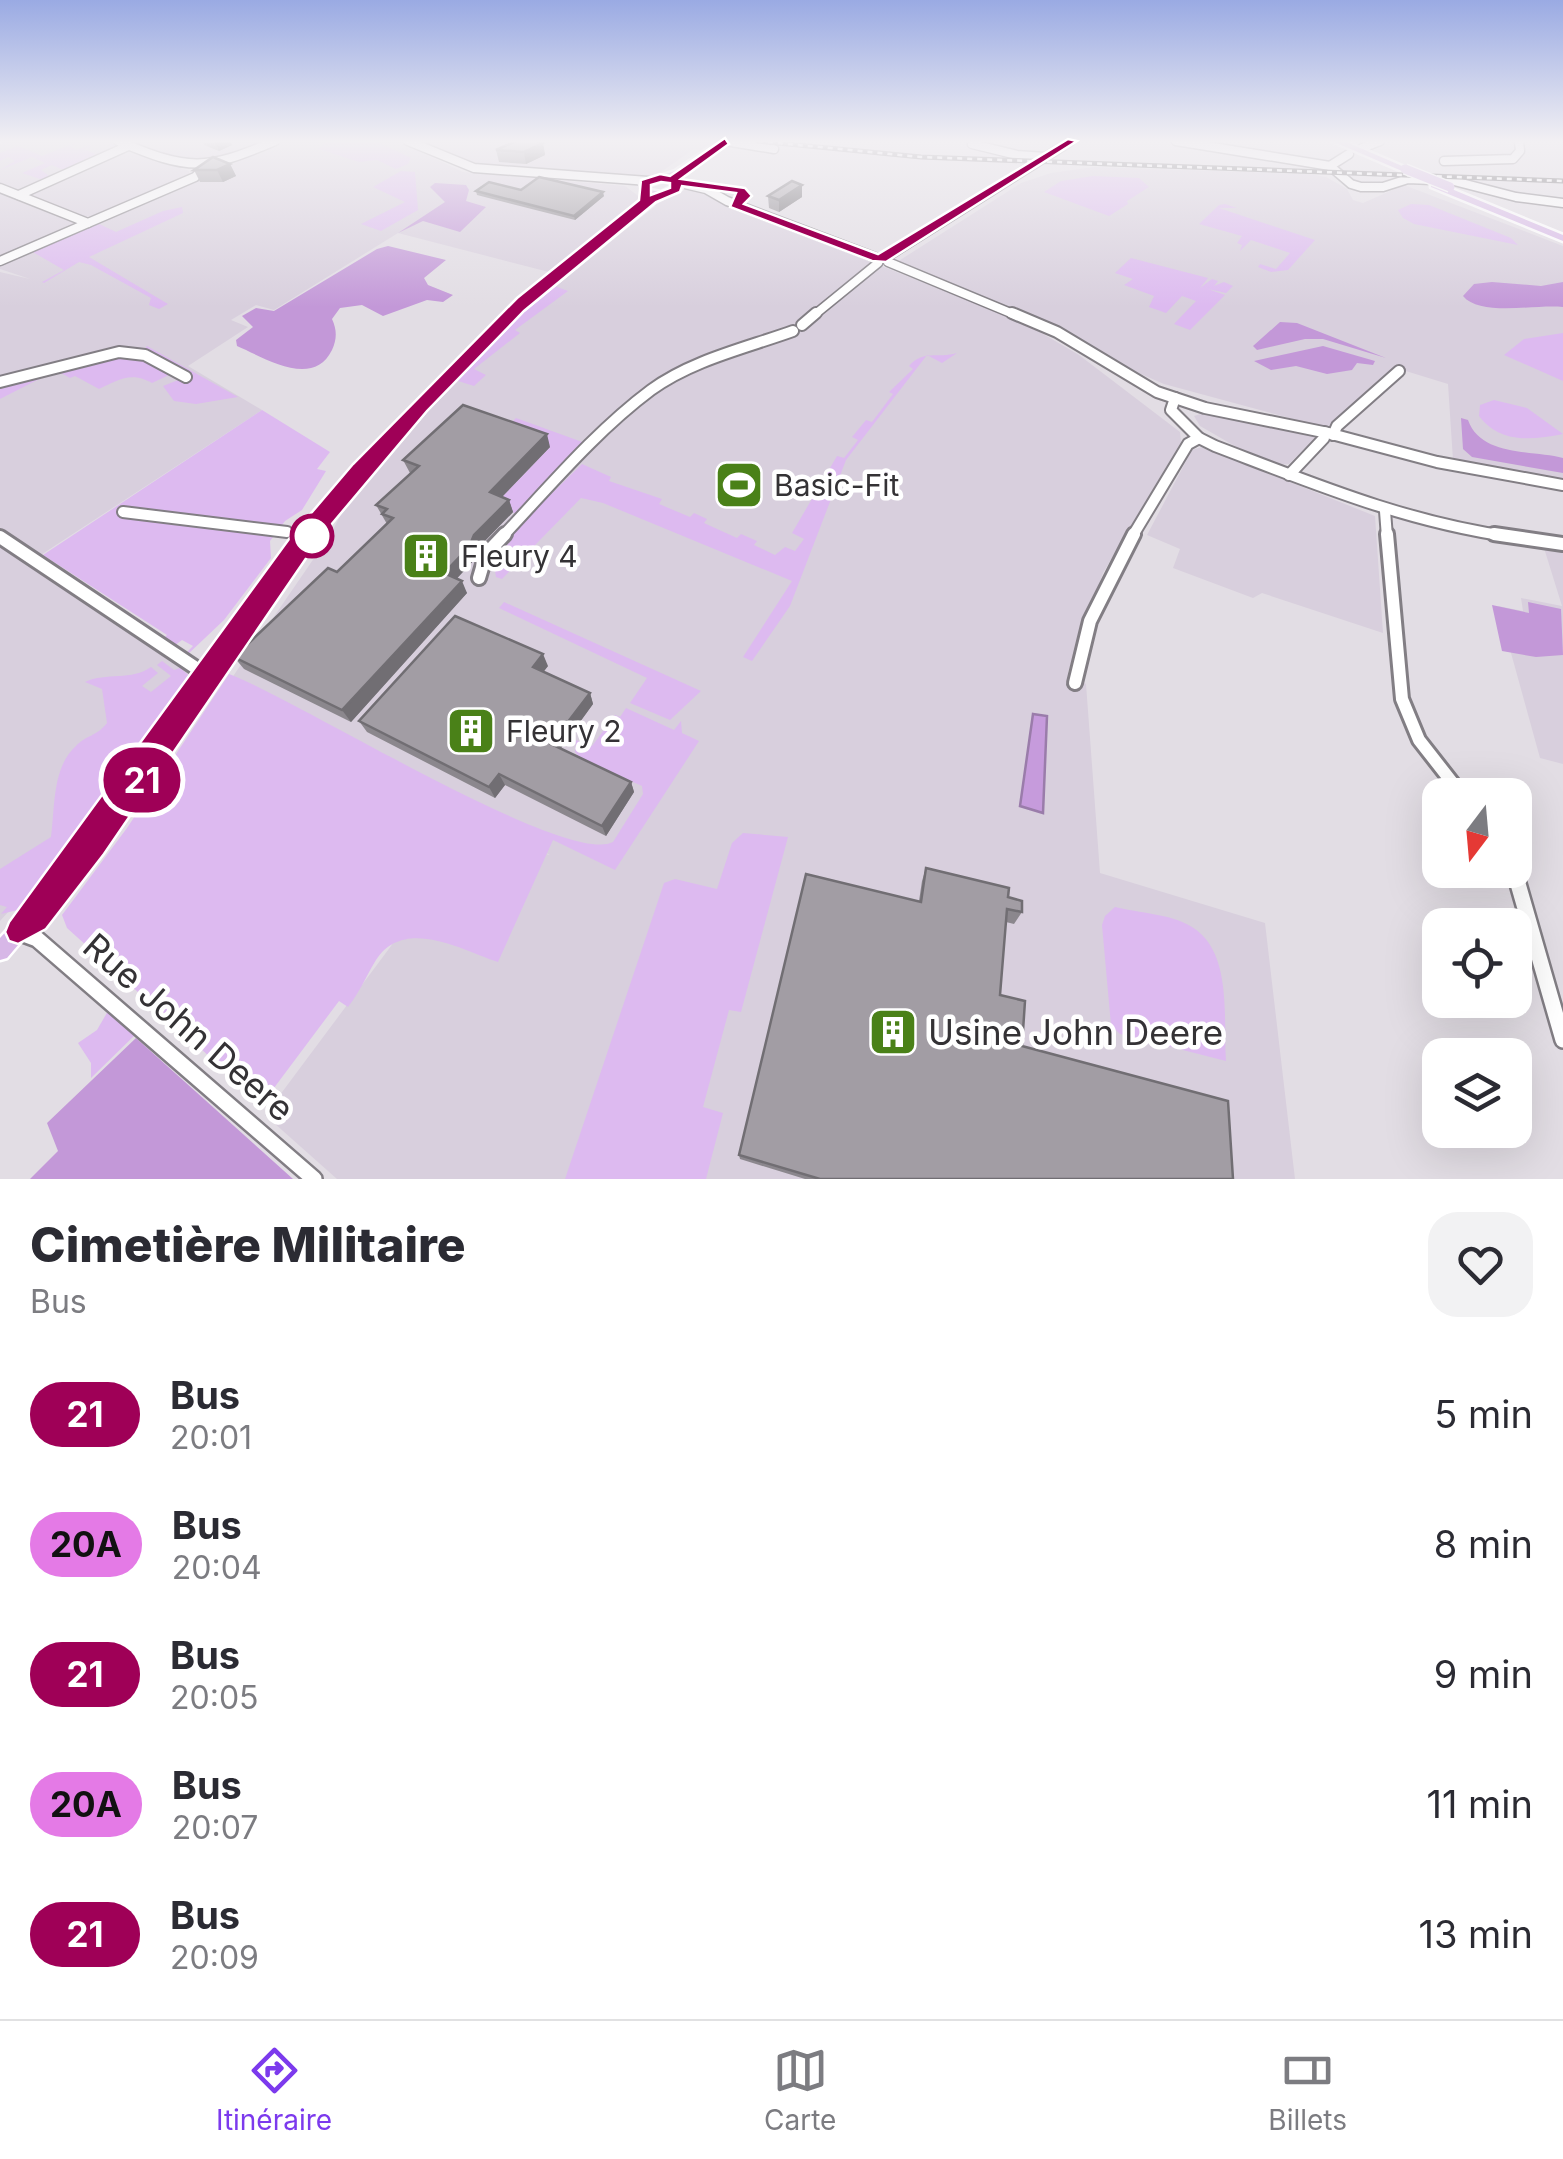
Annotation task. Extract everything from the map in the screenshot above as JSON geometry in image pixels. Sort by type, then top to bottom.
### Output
[{"type":"main road","points":[[0,951],[36,920],[96,846],[314,533],[422,407],[519,308],[650,196]]},
{"type":"main road","points":[[18,932],[26,916],[85,844],[303,534],[359,468],[522,301],[651,196]]},
{"type":"main road","points":[[1463,196],[1563,236]]},
{"type":"main road","points":[[1473,196],[1563,236]]},
{"type":"main road","points":[[1478,202],[1563,236]]},
{"type":"street","points":[[21,196],[85,222]]},
{"type":"street","points":[[0,262],[148,196]]},
{"type":"street","points":[[718,196],[1057,332],[1128,377],[1175,398],[1207,404]]},
{"type":"street","points":[[480,578],[486,554],[593,442],[651,390],[692,366],[798,328],[882,260],[985,196]]},
{"type":"street","points":[[1509,196],[1563,203]]},
{"type":"street","points":[[0,382],[119,352],[145,355],[186,377]]},
{"type":"street","points":[[1289,475],[1399,371]]},
{"type":"street","points":[[1128,377],[1207,404],[1437,462],[1563,485]]},
{"type":"street","points":[[1175,398],[1171,408],[1174,414],[1199,438],[1289,475],[1385,511],[1450,528],[1563,544]]},
{"type":"street","points":[[1174,414],[1187,402]]},
{"type":"street","points":[[1075,684],[1076,666],[1097,605],[1188,444],[1199,438]]},
{"type":"street","points":[[1385,511],[1402,699],[1419,740],[1449,778]]},
{"type":"street","points":[[122,512],[287,532]]},
{"type":"street","points":[[0,538],[199,670],[207,670]]},
{"type":"street","points":[[1519,888],[1563,1040]]},
{"type":"street","name":"Rue John Deere","points":[[18,932],[37,938],[314,1179]]},
{"type":"shaded area","points":[[0,196],[74,223],[0,258]]},
{"type":"shaded area","points":[[141,196],[98,215],[82,217],[31,197]]},
{"type":"shaded area","points":[[158,196],[641,198],[549,272],[398,233],[274,310],[256,305],[231,320],[248,327],[188,366],[262,410],[27,564],[192,676],[46,870],[0,921],[0,272],[30,279],[0,266]]},
{"type":"shaded area","points":[[392,196],[417,196],[418,210],[381,231],[361,224],[405,202]]},
{"type":"shaded area","points":[[439,196],[467,196],[466,201],[486,207],[460,232],[423,221],[398,233],[445,202]]},
{"type":"shaded area","points":[[671,196],[710,196],[1021,321],[1079,355],[1180,432],[1181,442],[1103,573],[1068,672],[1086,684],[1100,873],[1265,923],[1295,1179],[337,1179],[265,1115],[473,836],[550,855],[225,688],[332,532],[348,500],[431,405],[552,285],[656,206],[650,205]]},
{"type":"shaded area","points":[[1001,196],[1351,196],[1363,203],[1379,196],[1433,196],[1563,246],[1563,480],[1453,460],[1448,384],[1396,368],[1326,428],[1164,384],[1113,362],[1031,315],[897,262]]},
{"type":"shaded area","points":[[1055,196],[1135,196],[1109,216]]},
{"type":"shaded area","points":[[1411,204],[1429,205],[1511,238],[1518,245],[1414,224],[1398,210]]},
{"type":"shaded area","points":[[1219,205],[1237,208],[1219,208],[1315,240],[1288,270],[1271,272],[1258,267],[1260,264],[1276,269],[1290,253],[1251,240],[1240,251],[1242,245],[1237,243],[1242,236],[1199,224]]},
{"type":"shaded area","points":[[182,207],[183,213],[89,257],[168,304],[159,309],[149,305],[151,298],[79,262],[42,282],[64,270],[31,251],[95,222],[116,232]]},
{"type":"shaded area","points":[[388,246],[446,260],[424,278],[428,285],[453,295],[443,302],[427,300],[383,316],[362,305],[340,308],[332,319],[336,334],[332,350],[324,362],[313,368],[274,363],[237,346],[236,340],[253,327],[242,316],[256,308],[274,311]]},
{"type":"shaded area","points":[[1131,258],[1208,278],[1200,288],[1212,279],[1218,281],[1214,286],[1224,282],[1233,286],[1226,293],[1208,289],[1225,295],[1190,330],[1174,324],[1196,301],[1182,296],[1166,313],[1149,307],[1154,296],[1124,285],[1133,279],[1115,273]]},
{"type":"shaded area","points":[[1563,282],[1563,307],[1495,308],[1463,296],[1474,284],[1541,286]]},
{"type":"shaded area","points":[[552,285],[568,291],[515,330],[520,333],[474,369],[486,375],[474,386],[455,380]]},
{"type":"shaded area","points":[[1280,322],[1297,323],[1386,358],[1323,339],[1257,350],[1253,346]]},
{"type":"shaded area","points":[[1563,333],[1563,381],[1504,355],[1524,339]]},
{"type":"shaded area","points":[[147,346],[238,397],[196,404],[174,401],[163,386],[191,375],[143,351]]},
{"type":"shaded area","points":[[1323,346],[1375,361],[1373,365],[1357,363],[1352,370],[1327,374],[1296,366],[1271,370],[1254,361]]},
{"type":"shaded area","points":[[957,353],[942,363],[928,356],[950,355]]},
{"type":"shaded area","points":[[135,355],[170,371],[169,375],[152,383],[125,378],[99,389],[61,373],[47,375],[0,399],[0,386],[95,358]]},
{"type":"shaded area","points":[[926,356],[846,460],[790,606],[752,661],[743,657],[792,581],[603,503],[581,498],[502,579],[496,577],[492,552],[582,464],[611,477],[609,481],[662,499],[659,504],[690,517],[694,513],[707,519],[704,523],[737,538],[741,534],[757,541],[754,545],[775,555],[785,547],[795,551],[804,539],[792,533],[837,456],[844,458],[858,440],[852,437],[866,420],[872,422],[893,394],[889,392],[913,369],[909,366]]},
{"type":"shaded area","points":[[1494,400],[1527,408],[1563,434],[1540,438],[1507,436],[1479,416],[1480,405]]},
{"type":"shaded area","points":[[262,410],[330,452],[317,469],[326,471],[302,510],[285,521],[270,541],[271,558],[224,620],[186,656],[193,646],[182,640],[174,646],[163,639],[167,635],[43,555]]},
{"type":"shaded area","points":[[1204,413],[1318,435],[1289,464],[1278,465],[1247,453],[1200,426],[1194,416]]},
{"type":"shaded area","points":[[516,418],[585,443],[517,514],[494,505],[549,448],[503,431]]},
{"type":"shaded area","points":[[1461,418],[1496,446],[1563,458],[1563,473],[1472,457],[1463,449]]},
{"type":"shaded area","points":[[1202,447],[1375,516],[1383,633],[1262,593],[1253,598],[1173,568],[1180,549],[1147,535],[1192,450]]},
{"type":"shaded area","points":[[1544,548],[1563,551],[1563,764],[1540,758],[1498,606],[1523,611],[1521,598],[1562,606]]},
{"type":"shaded area","points":[[504,602],[701,691],[670,720],[630,703],[647,678],[499,608]]},
{"type":"shaded area","points":[[1528,602],[1561,609],[1563,655],[1536,657],[1502,651],[1492,605],[1529,613]]},
{"type":"shaded area","points":[[162,661],[174,670],[180,668],[192,678],[191,683],[97,818],[26,908],[1,914],[7,907],[0,905],[0,869],[51,837],[63,765],[80,742],[107,723],[102,689],[85,682],[136,674],[151,667],[158,673],[142,686],[151,692],[171,676],[157,665]]},
{"type":"shaded area","points":[[229,674],[488,806],[542,830],[585,843],[613,842],[643,794],[642,786],[581,759],[575,752],[576,740],[592,746],[615,715],[620,717],[626,708],[674,730],[681,721],[682,733],[699,741],[615,870],[553,840],[498,962],[434,940],[402,940],[388,947],[348,1007],[339,1001],[262,1104],[67,928],[62,915],[127,828]]},
{"type":"shaded area","points":[[1033,714],[1047,716],[1043,813],[1020,806]]},
{"type":"shaded area","points":[[743,833],[788,837],[741,1012],[729,1010],[703,1107],[723,1113],[706,1179],[565,1179],[664,883],[675,879],[717,889],[732,843]]},
{"type":"shaded area","points":[[1115,907],[1175,919],[1205,938],[1220,969],[1226,1061],[1120,1034],[1111,1025],[1102,925]]},
{"type":"shaded area","points":[[108,1011],[136,1034],[91,1078],[91,1063],[78,1043],[97,1030]]},
{"type":"shaded area","points":[[136,1038],[293,1179],[30,1179],[58,1151],[47,1123]]},
{"type":"building","points":[[496,196],[598,196],[574,216]]},
{"type":"building","name":"Fleury 4","points":[[463,405],[547,434],[490,492],[509,500],[444,573],[462,581],[342,710],[234,657],[328,568],[337,572],[393,518],[382,514],[387,509],[376,505],[419,466],[403,460]]},
{"type":"building","name":"Fleury 2","points":[[455,616],[543,654],[533,667],[590,693],[551,744],[631,782],[602,826],[499,774],[489,787],[359,721]]},
{"type":"building","name":"Usine John Deere","points":[[926,868],[1009,888],[1008,897],[1022,901],[1022,912],[1007,909],[1000,995],[1025,1001],[1022,1046],[1228,1101],[1233,1179],[820,1179],[739,1155],[806,874],[921,902]]},
{"type":"bus line","name":"21","points":[[646,196],[646,201],[522,301],[385,440],[317,517],[18,932],[36,920],[96,846],[314,533],[422,407],[519,308],[659,196]]},
{"type":"bus line","name":"21","points":[[746,196],[734,204],[877,258],[886,258],[986,196]]},
{"type":"place","name":"Basic-Fit","points":[[739,485]]},
{"type":"place","name":"Fleury 4","points":[[426,556]]},
{"type":"place","name":"Fleury 2","points":[[471,731]]},
{"type":"place","name":"Usine John Deere","points":[[893,1032]]}]
